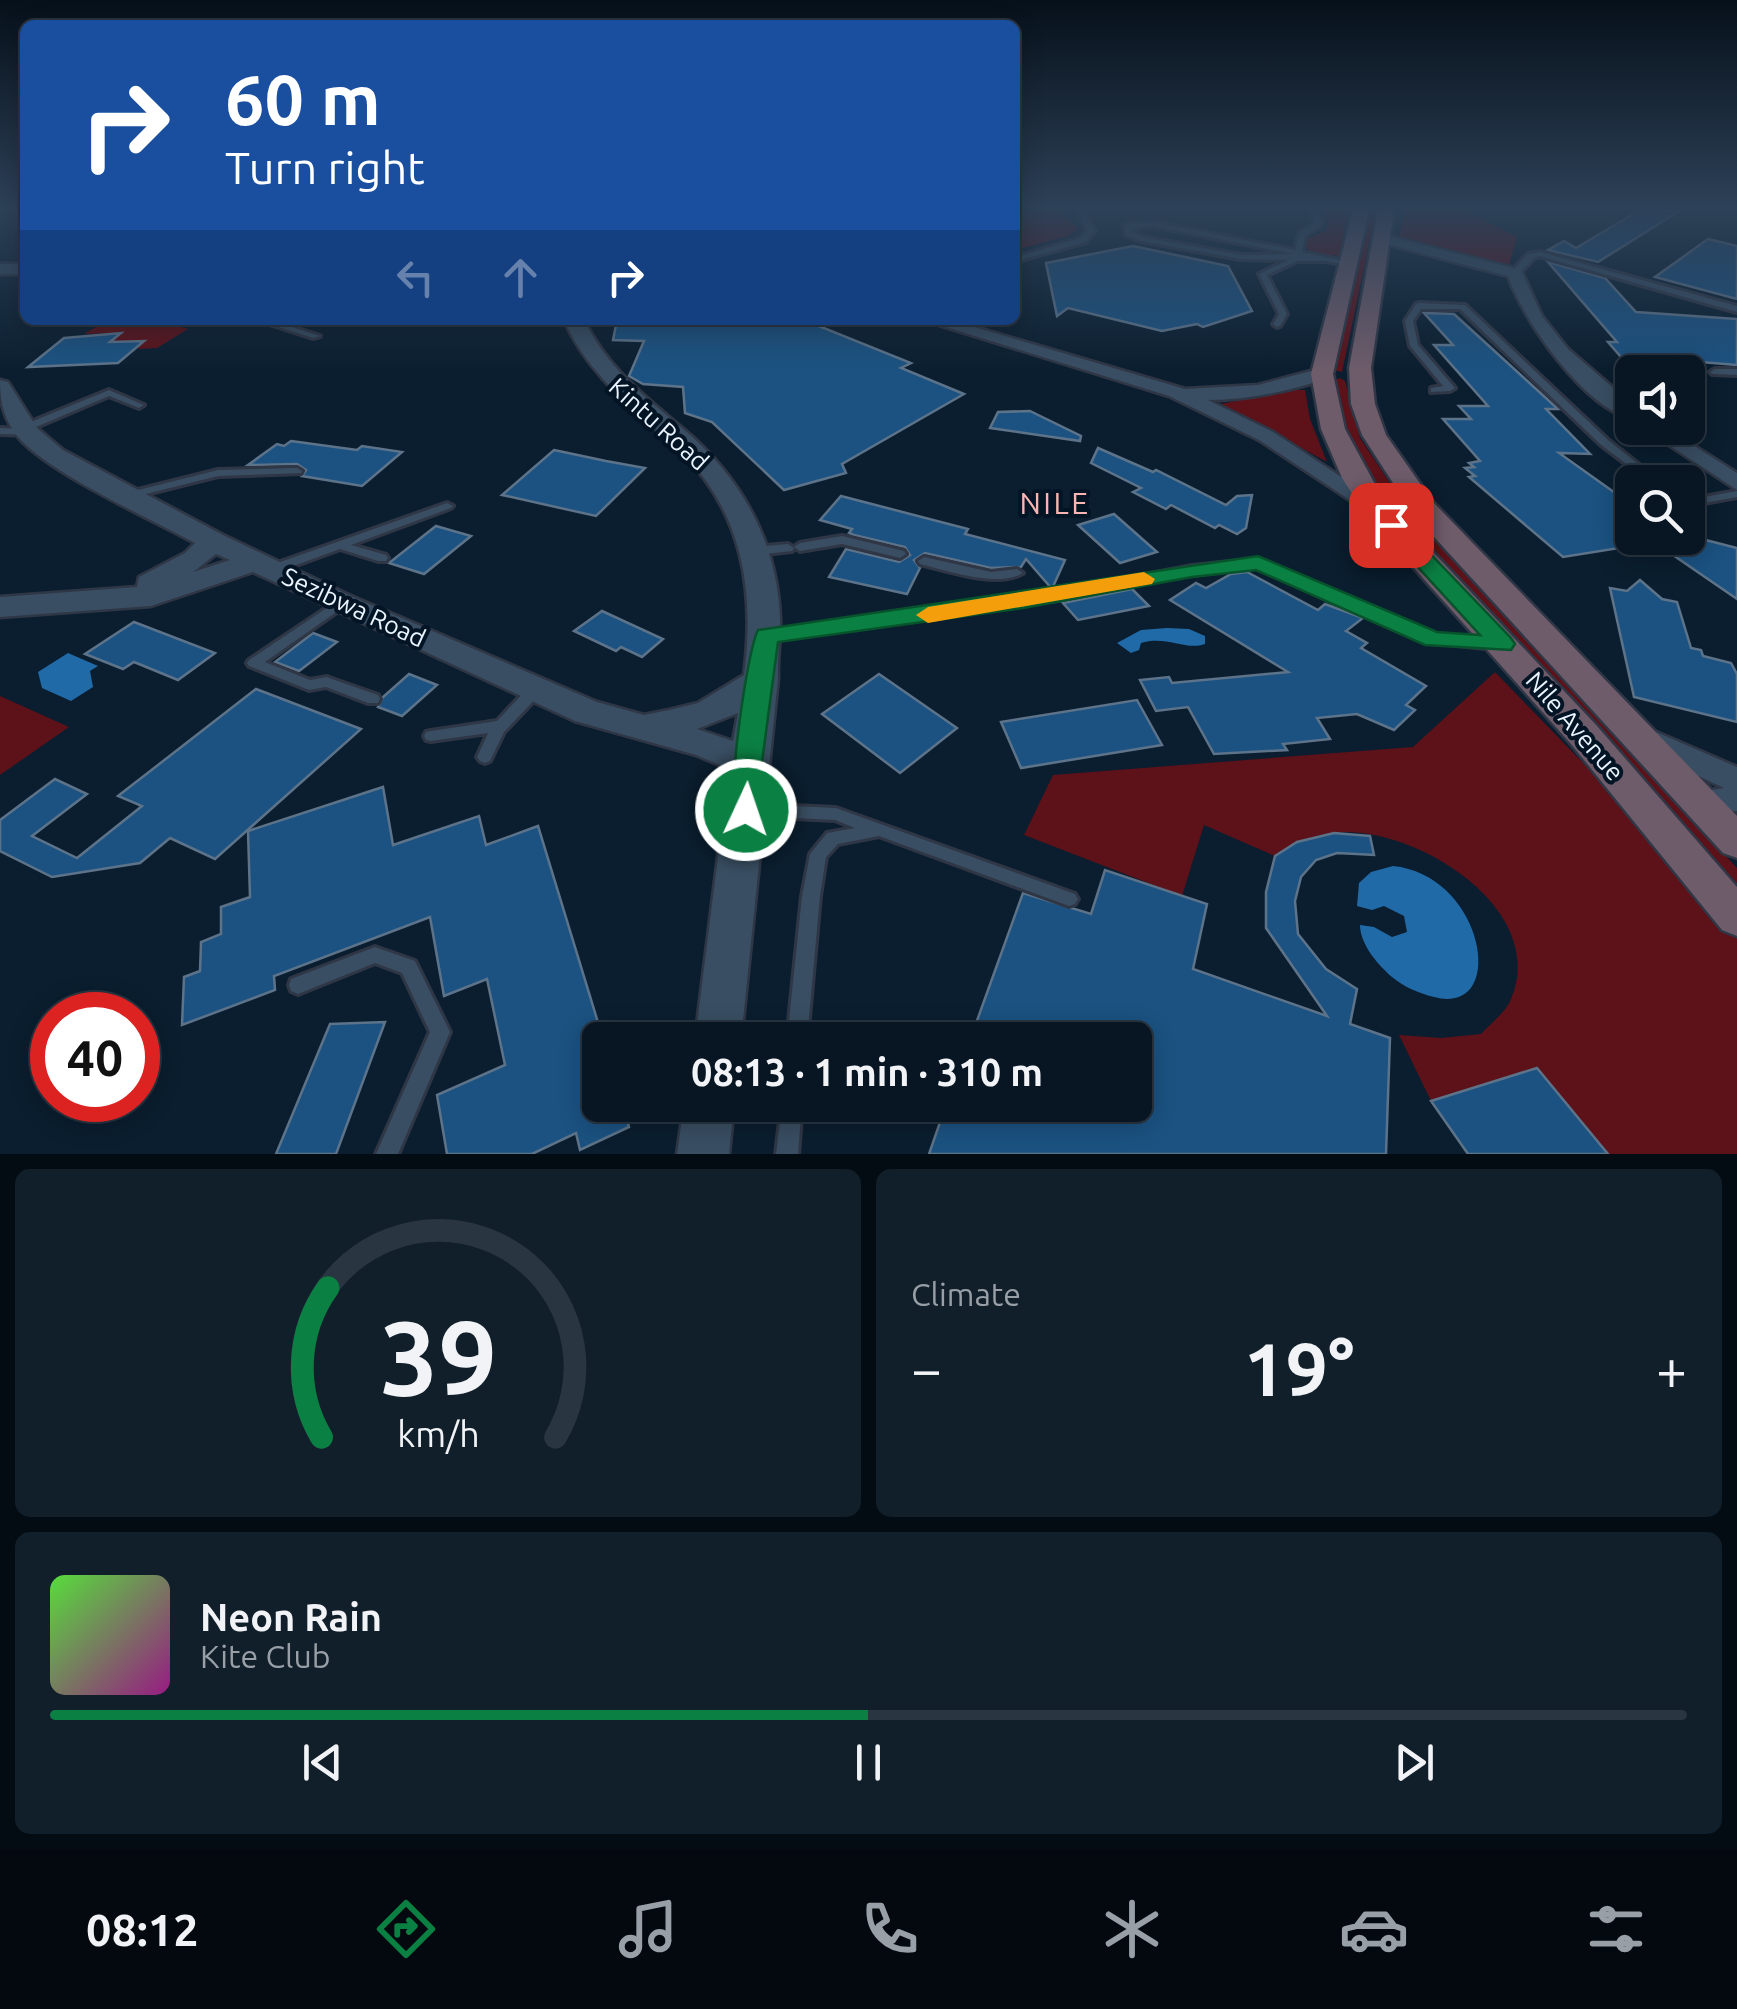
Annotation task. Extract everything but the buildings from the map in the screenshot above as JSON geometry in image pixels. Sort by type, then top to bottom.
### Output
[{"type":"main road","name":"Nile Avenue","points":[[1336,264],[1322,374],[1333,429],[1355,478],[1372,504],[1502,644],[1668,832],[1737,917]]},
{"type":"main road","name":"Nile Avenue","points":[[1376,264],[1360,368],[1362,404],[1374,435],[1423,508],[1642,738],[1719,800],[1737,842]]},
{"type":"street","points":[[1477,264],[1515,274],[1523,298],[1570,364],[1615,402]]},
{"type":"street","name":"Kintu Road","points":[[576,325],[584,347],[606,376],[702,457],[726,489],[761,566],[767,636],[748,762],[746,810],[720,1022]]},
{"type":"street","points":[[949,325],[1176,392],[1266,436],[1372,504]]},
{"type":"street","points":[[1176,392],[1244,393],[1322,374]]},
{"type":"street","name":"Sezibwa Road","points":[[11,415],[54,455],[340,602],[588,712],[748,762]]},
{"type":"street","points":[[1680,445],[1737,483]]},
{"type":"street","points":[[111,600],[182,568],[213,540]]},
{"type":"street","points":[[0,606],[111,600],[174,590],[265,565]]},
{"type":"street","points":[[640,727],[690,722],[713,714],[761,680]]},
{"type":"street","points":[[1642,738],[1737,780]]},
{"type":"street","points":[[703,1154],[708,1122]]},
{"type":"lane","points":[[1276,324],[1283,314],[1262,274],[1288,264]]},
{"type":"lane","points":[[1515,274],[1526,264]]},
{"type":"lane","points":[[1573,264],[1737,308]]},
{"type":"lane","points":[[1434,390],[1450,388],[1414,346],[1408,321],[1419,306],[1462,306],[1604,442],[1634,465]]},
{"type":"lane","points":[[278,325],[316,336]]},
{"type":"lane","points":[[1715,372],[1737,372]]},
{"type":"lane","points":[[11,415],[109,393],[139,405]]},
{"type":"lane","points":[[130,494],[218,474],[298,472]]},
{"type":"lane","points":[[1705,501],[1737,494]]},
{"type":"lane","points":[[265,565],[340,545],[446,506]]},
{"type":"lane","points":[[755,552],[842,540],[900,554]]},
{"type":"lane","points":[[340,545],[382,558]]},
{"type":"lane","points":[[924,560],[991,576],[1016,573]]},
{"type":"lane","points":[[767,636],[1258,563],[1433,640],[1502,644]]},
{"type":"lane","points":[[340,602],[254,663],[309,686],[327,682],[373,698]]},
{"type":"lane","points":[[484,757],[489,740],[536,689]]},
{"type":"lane","points":[[431,736],[500,726]]},
{"type":"lane","points":[[746,810],[836,814],[1070,899]]},
{"type":"lane","points":[[800,1022],[810,896],[818,854],[832,838],[883,831]]},
{"type":"lane","points":[[298,985],[375,956],[408,967],[440,1032],[387,1154]]},
{"type":"lane","points":[[787,1154],[790,1122]]},
{"type":"shaded area","points":[[1358,264],[1365,264],[1342,372],[1334,370]]},
{"type":"shaded area","points":[[99,325],[174,325],[188,329],[157,348],[138,349],[142,341],[111,342],[119,333],[84,334]]},
{"type":"shaded area","points":[[1335,380],[1345,381],[1360,438],[1411,515],[1737,868],[1737,883],[1645,790],[1387,503],[1343,425]]},
{"type":"shaded area","points":[[1305,390],[1310,419],[1327,462],[1221,404]]},
{"type":"shaded area","points":[[1495,672],[1719,903],[1737,927],[1737,1154],[1609,1154],[1537,1068],[1431,1101],[1399,1035],[1441,1038],[1481,1034],[1509,1004],[1518,965],[1510,933],[1492,903],[1465,877],[1433,856],[1398,841],[1363,833],[1331,833],[1302,841],[1275,856],[1204,825],[1182,896],[1024,835],[1053,775],[1413,747]]},
{"type":"shaded area","points":[[0,696],[69,727],[0,775]]},
{"type":"water","points":[[1189,629],[1205,636],[1205,644],[1150,641],[1141,643],[1139,650],[1131,653],[1117,643],[1141,630]]},
{"type":"water","points":[[68,653],[98,666],[90,671],[93,687],[71,701],[42,688],[38,672]]},
{"type":"water","points":[[1393,866],[1424,875],[1449,893],[1466,917],[1476,942],[1478,967],[1472,986],[1458,997],[1434,997],[1406,987],[1366,947],[1360,925],[1374,927],[1392,937],[1407,932],[1404,916],[1384,906],[1372,910],[1357,906],[1359,883],[1371,872]]},
{"type":"slow traffic","points":[[928,615],[1144,579]]},
{"type":"district","name":"NILE","points":[[1055,504]]},
{"type":"route","points":[[746,810],[748,762],[767,636],[1057,596],[1192,570],[1258,563],[1433,640],[1502,644],[1391,525]]}]
